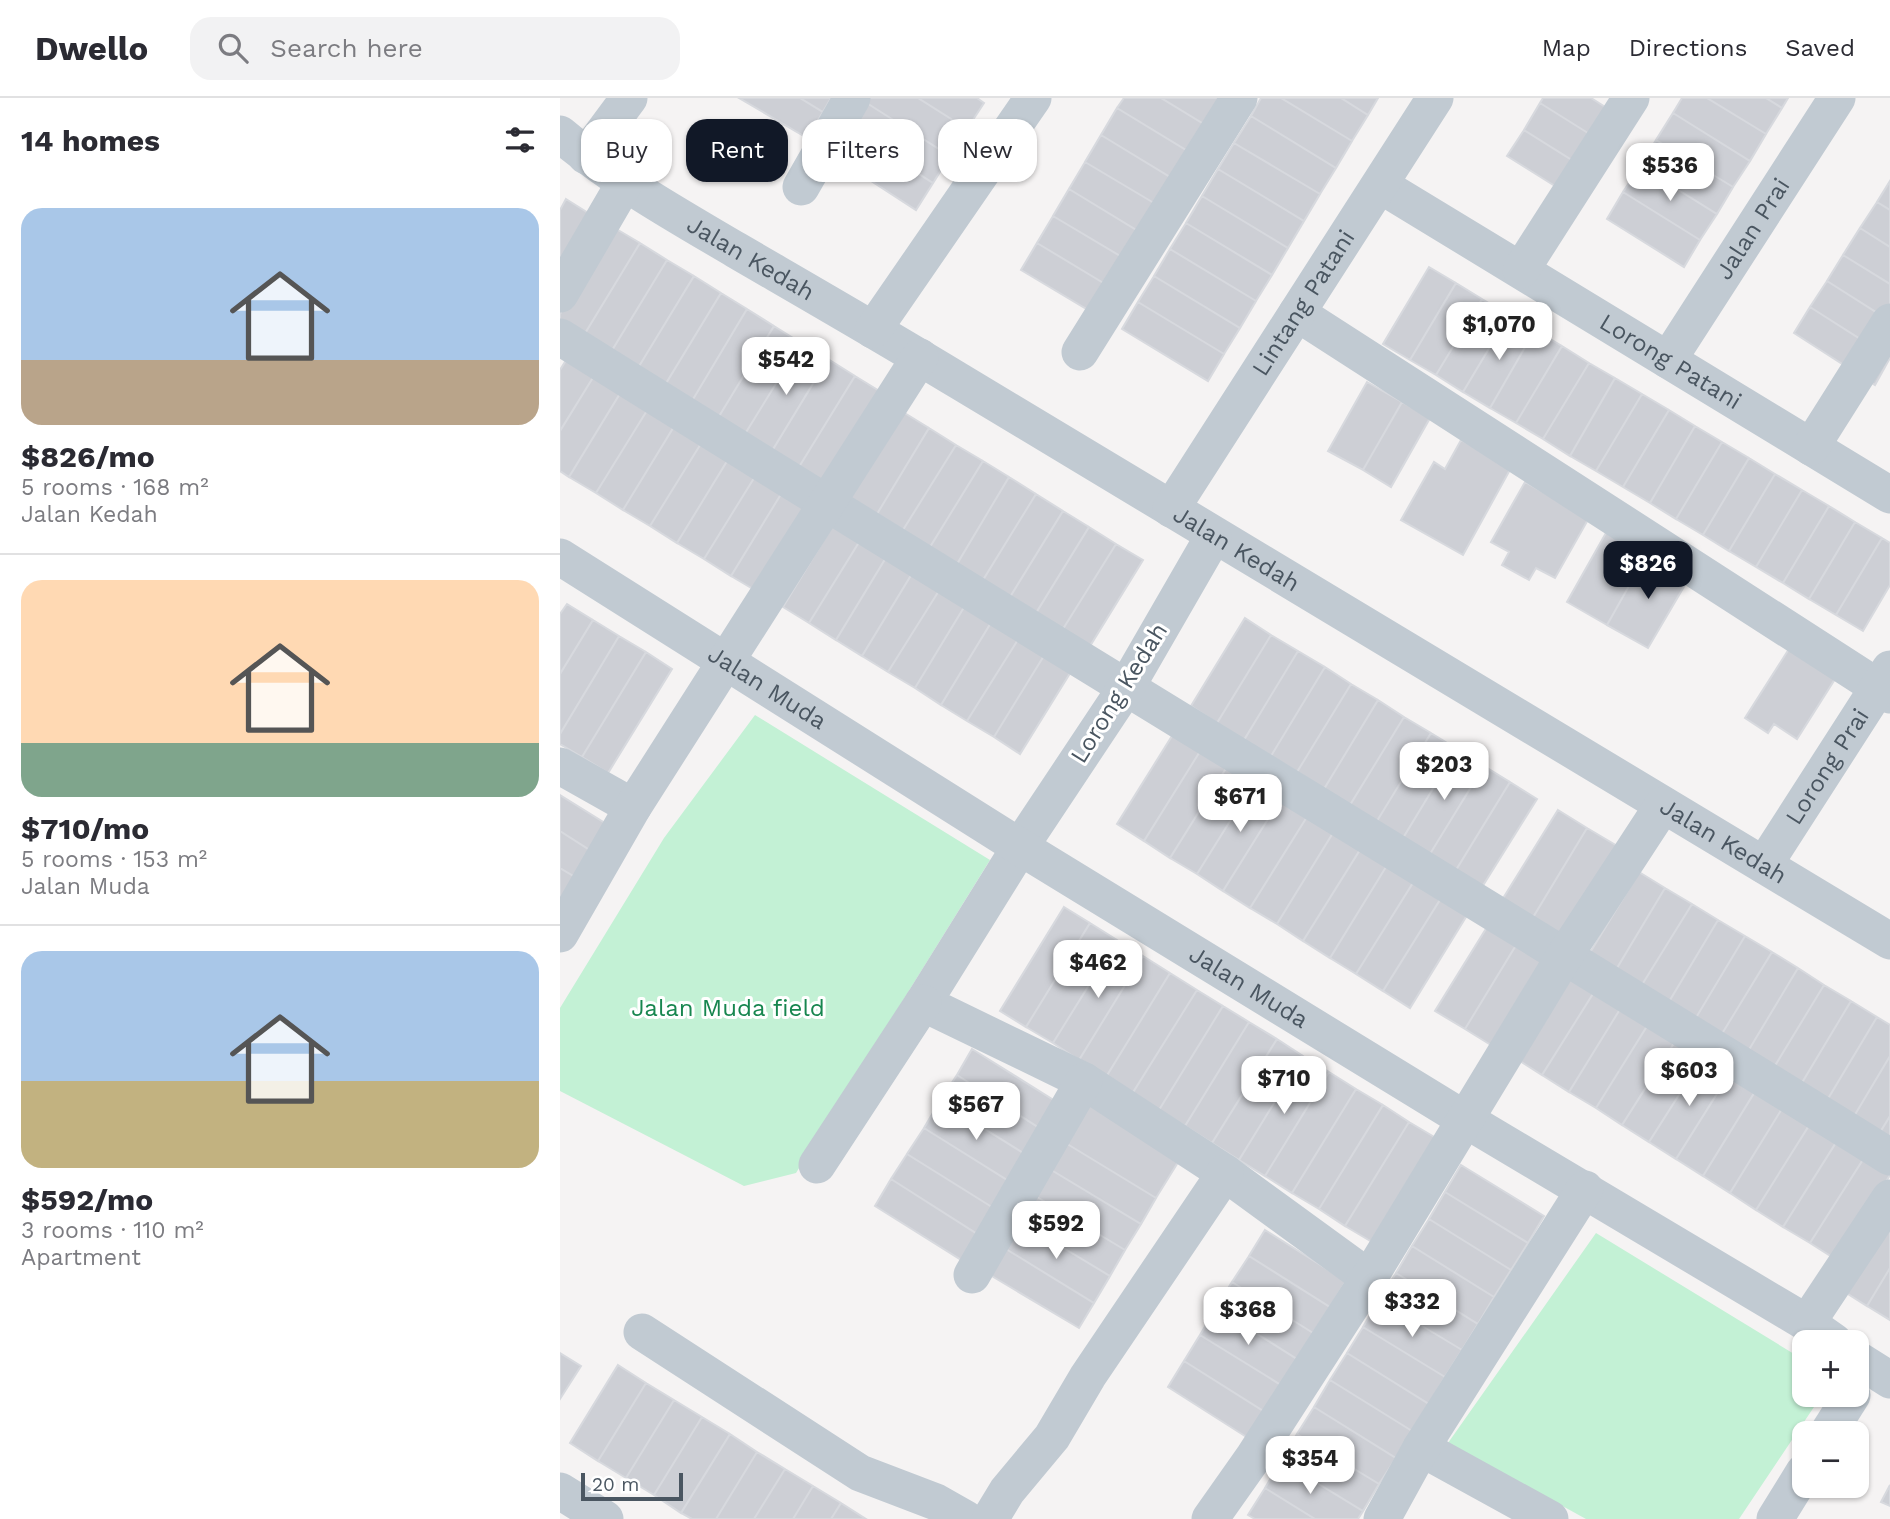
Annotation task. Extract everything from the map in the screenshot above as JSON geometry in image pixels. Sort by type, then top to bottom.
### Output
[{"type":"street","points":[[569,146],[629,98]]},
{"type":"street","points":[[801,187],[852,98]]},
{"type":"street","points":[[873,330],[1033,98]]},
{"type":"street","points":[[1080,352],[1239,98]]},
{"type":"street","points":[[1521,270],[1631,98]]},
{"type":"street","name":"Jalan Prai","points":[[1668,360],[1837,98]]},
{"type":"street","name":"Lintang Patani","points":[[1171,509],[1380,185],[1428,101]]},
{"type":"street","name":"Jalan Kedah","points":[[569,146],[624,184],[920,357],[1213,537],[1385,637],[1890,941]]},
{"type":"street","points":[[560,294],[624,184]]},
{"type":"street","name":"Lorong Patani","points":[[1380,185],[1890,495]]},
{"type":"street","points":[[1297,313],[1886,684]]},
{"type":"street","points":[[1811,446],[1890,322]]},
{"type":"street","points":[[560,337],[1890,1157]]},
{"type":"street","points":[[560,934],[633,807],[920,357]]},
{"type":"street","name":"Lorong Kedah","points":[[817,1166],[1020,847],[1127,686],[1213,537]]},
{"type":"street","name":"Jalan Muda","points":[[560,557],[1020,847],[1466,1120],[1817,1330]]},
{"type":"street","name":"Lorong Prai","points":[[1764,865],[1886,684]]},
{"type":"street","points":[[560,766],[633,807]]},
{"type":"street","points":[[1210,1519],[1253,1458],[1369,1278],[1565,955],[1663,805]]},
{"type":"street","points":[[923,1003],[1084,1081],[1225,1173],[1369,1278]]},
{"type":"street","points":[[972,1275],[1084,1081]]},
{"type":"street","points":[[990,1519],[1007,1491],[1052,1437],[1088,1376],[1225,1173]]},
{"type":"street","points":[[1382,1519],[1421,1448],[1585,1189]]},
{"type":"street","points":[[1821,1330],[1890,1198]]},
{"type":"street","points":[[642,1332],[860,1473],[942,1513]]},
{"type":"street","points":[[1421,1448],[1550,1519]]},
{"type":"street","points":[[560,1491],[605,1519]]},
{"type":"street","points":[[1775,1519],[1792,1491]]},
{"type":"green space","name":"Jalan Muda field","points":[[755,715],[990,860],[796,1173],[744,1186],[560,1091],[560,1008],[664,838]]},
{"type":"green space","points":[[1596,1233],[1792,1353],[1792,1407],[1814,1407],[1805,1421],[1792,1421],[1792,1440],[1739,1519],[1586,1519],[1448,1443]]},
{"type":"building","points":[[739,98],[800,98],[823,112],[819,119],[802,119],[802,135],[788,127],[788,119],[775,119]]},
{"type":"building","points":[[800,98],[831,98],[823,112]]},
{"type":"building","points":[[918,98],[951,119],[938,119],[938,148],[924,139],[924,119],[892,119],[862,100]]},
{"type":"building","points":[[918,98],[977,98],[984,103],[974,119],[951,119]]},
{"type":"building","points":[[1124,98],[1161,98],[1212,129],[1196,156],[1117,108]]},
{"type":"building","points":[[1161,98],[1221,98],[1212,129]]},
{"type":"building","points":[[1261,98],[1281,98],[1352,141],[1336,168],[1251,116]]},
{"type":"building","points":[[1281,98],[1341,98],[1368,115],[1352,141]]},
{"type":"building","points":[[1341,98],[1378,98],[1368,115]]},
{"type":"building","points":[[1543,98],[1591,98],[1632,124],[1615,150],[1540,103]]},
{"type":"building","points":[[1682,98],[1707,98],[1766,134],[1750,161],[1673,113]]},
{"type":"building","points":[[1707,98],[1766,98],[1782,108],[1766,134]]},
{"type":"building","points":[[1766,98],[1788,98],[1782,108]]},
{"type":"building","points":[[862,100],[892,119],[850,119]]},
{"type":"building","points":[[1540,103],[1615,150],[1599,177],[1524,130]]},
{"type":"building","points":[[1117,108],[1196,156],[1180,183],[1101,135]]},
{"type":"building","points":[[1673,113],[1750,161],[1733,187],[1656,140]]},
{"type":"building","points":[[1251,116],[1336,168],[1320,194],[1234,143]]},
{"type":"building","points":[[1524,130],[1599,177],[1582,203],[1507,156]]},
{"type":"building","points":[[1101,135],[1180,183],[1164,209],[1085,162]]},
{"type":"building","points":[[924,139],[938,148],[938,175],[933,183],[924,177]]},
{"type":"building","points":[[1656,140],[1733,187],[1717,214],[1640,166]]},
{"type":"building","points":[[1234,143],[1320,194],[1304,221],[1218,169]]},
{"type":"building","points":[[1085,162],[1164,209],[1148,237],[1069,189]]},
{"type":"building","points":[[1640,166],[1717,214],[1700,240],[1623,192]]},
{"type":"building","points":[[1218,169],[1304,221],[1288,248],[1202,196]]},
{"type":"building","points":[[924,177],[933,183],[916,210],[873,182],[924,182]]},
{"type":"building","points":[[1890,181],[1890,210],[1877,202]]},
{"type":"building","points":[[1069,189],[1148,237],[1132,263],[1053,216]]},
{"type":"building","points":[[1623,192],[1700,240],[1684,267],[1607,219]]},
{"type":"building","points":[[1202,196],[1288,248],[1272,275],[1186,223]]},
{"type":"building","points":[[566,199],[593,216],[560,270],[560,210]]},
{"type":"building","points":[[1877,202],[1890,210],[1890,247],[1860,228]]},
{"type":"building","points":[[1053,216],[1132,263],[1115,290],[1037,243]]},
{"type":"building","points":[[1186,223],[1272,275],[1256,301],[1170,249]]},
{"type":"building","points":[[613,227],[640,243],[584,335],[560,320],[560,314]]},
{"type":"building","points":[[1860,228],[1890,247],[1890,284],[1843,255]]},
{"type":"building","points":[[640,243],[667,260],[611,352],[584,335]]},
{"type":"building","points":[[1037,243],[1115,290],[1100,317],[1021,270]]},
{"type":"building","points":[[1170,249],[1256,301],[1240,328],[1154,276]]},
{"type":"building","points":[[1843,255],[1890,284],[1890,321],[1827,281]]},
{"type":"building","points":[[667,260],[694,276],[638,368],[611,352]]},
{"type":"building","points":[[1429,267],[1456,283],[1410,360],[1383,344]]},
{"type":"building","points":[[694,276],[721,293],[665,385],[638,368]]},
{"type":"building","points":[[1154,276],[1240,328],[1224,354],[1138,302]]},
{"type":"building","points":[[1827,281],[1890,321],[1890,358],[1810,307]]},
{"type":"building","points":[[1456,283],[1482,299],[1436,375],[1410,360]]},
{"type":"building","points":[[721,293],[747,309],[692,401],[665,385]]},
{"type":"building","points":[[1482,299],[1509,315],[1463,392],[1436,375]]},
{"type":"building","points":[[1138,302],[1224,354],[1208,381],[1122,329]]},
{"type":"building","points":[[1810,307],[1890,358],[1875,385],[1794,333]]},
{"type":"building","points":[[747,309],[774,326],[718,418],[692,401]]},
{"type":"building","points":[[1509,315],[1535,330],[1490,408],[1463,392]]},
{"type":"building","points":[[774,326],[801,343],[745,434],[718,418]]},
{"type":"building","points":[[1535,330],[1562,346],[1516,423],[1490,408]]},
{"type":"building","points":[[801,343],[828,359],[772,451],[745,434]]},
{"type":"building","points":[[1562,346],[1589,363],[1543,439],[1516,423]]},
{"type":"building","points":[[570,354],[597,371],[560,431],[560,370]]},
{"type":"building","points":[[828,359],[855,376],[799,467],[772,451]]},
{"type":"building","points":[[1589,363],[1615,378],[1570,456],[1543,439]]},
{"type":"building","points":[[597,371],[624,387],[569,477],[560,471],[560,431]]},
{"type":"building","points":[[855,376],[881,392],[826,484],[799,467]]},
{"type":"building","points":[[1615,378],[1642,394],[1596,471],[1570,456]]},
{"type":"building","points":[[1367,382],[1402,402],[1363,470],[1328,451]]},
{"type":"building","points":[[624,387],[651,404],[596,493],[569,477]]},
{"type":"building","points":[[1642,394],[1669,410],[1623,487],[1596,471]]},
{"type":"building","points":[[1402,402],[1430,418],[1391,487],[1363,470]]},
{"type":"building","points":[[651,404],[678,420],[623,510],[596,493]]},
{"type":"building","points":[[1669,410],[1695,426],[1650,503],[1623,487]]},
{"type":"building","points":[[903,412],[929,428],[877,514],[850,498]]},
{"type":"building","points":[[678,420],[705,437],[650,526],[623,510]]},
{"type":"building","points":[[1695,426],[1722,442],[1676,519],[1650,503]]},
{"type":"building","points":[[929,428],[956,445],[903,530],[877,514]]},
{"type":"building","points":[[705,437],[732,453],[677,543],[650,526]]},
{"type":"building","points":[[1461,440],[1511,468],[1463,555],[1401,520],[1434,462],[1445,469]]},
{"type":"building","points":[[1722,442],[1749,458],[1703,535],[1676,519]]},
{"type":"building","points":[[956,445],[983,461],[930,547],[903,530]]},
{"type":"building","points":[[732,453],[759,470],[704,559],[677,543]]},
{"type":"building","points":[[1749,458],[1775,474],[1729,551],[1703,535]]},
{"type":"building","points":[[983,461],[1009,477],[957,564],[930,547]]},
{"type":"building","points":[[759,470],[786,486],[731,576],[704,559]]},
{"type":"building","points":[[1775,474],[1802,490],[1756,567],[1729,551]]},
{"type":"building","points":[[1009,477],[1036,494],[983,580],[957,564]]},
{"type":"building","points":[[1525,482],[1589,518],[1555,578],[1536,568],[1529,580],[1502,565],[1509,552],[1491,542]]},
{"type":"building","points":[[786,486],[813,503],[758,592],[731,576]]},
{"type":"building","points":[[1802,490],[1829,506],[1783,583],[1756,567]]},
{"type":"building","points":[[1036,494],[1063,511],[1010,597],[983,580]]},
{"type":"building","points":[[1829,506],[1855,522],[1809,599],[1783,583]]},
{"type":"building","points":[[1063,511],[1089,527],[1036,613],[1010,597]]},
{"type":"building","points":[[1855,522],[1882,538],[1836,615],[1809,599]]},
{"type":"building","points":[[834,523],[861,539],[809,623],[783,607]]},
{"type":"building","points":[[1089,527],[1116,544],[1063,629],[1036,613]]},
{"type":"building","points":[[1607,531],[1647,554],[1607,625],[1567,602]]},
{"type":"building","points":[[1882,538],[1890,543],[1890,585],[1863,631],[1836,615]]},
{"type":"building","points":[[861,539],[887,556],[836,640],[809,623]]},
{"type":"building","points":[[1116,544],[1143,560],[1090,646],[1063,629]]},
{"type":"building","points":[[1647,554],[1689,578],[1648,648],[1607,625]]},
{"type":"building","points":[[887,556],[913,572],[862,656],[836,640]]},
{"type":"building","points":[[913,572],[940,589],[888,672],[862,656]]},
{"type":"building","points":[[940,589],[966,604],[915,688],[888,672]]},
{"type":"building","points":[[567,604],[593,620],[560,674],[560,614]]},
{"type":"building","points":[[966,604],[992,621],[941,705],[915,688]]},
{"type":"building","points":[[1245,618],[1271,635],[1217,723],[1191,706]]},
{"type":"building","points":[[593,620],[619,636],[560,734],[560,674]]},
{"type":"building","points":[[992,621],[1019,638],[967,721],[941,705]]},
{"type":"building","points":[[1271,635],[1298,651],[1244,740],[1217,723]]},
{"type":"building","points":[[619,636],[646,652],[582,757],[560,744],[560,734]]},
{"type":"building","points":[[1019,638],[1045,654],[994,737],[967,721]]},
{"type":"building","points":[[1796,638],[1842,668],[1797,739],[1774,724],[1768,733],[1745,718]]},
{"type":"building","points":[[1298,651],[1325,667],[1271,756],[1244,740]]},
{"type":"building","points":[[646,652],[672,669],[608,773],[582,757]]},
{"type":"building","points":[[1045,654],[1072,670],[1020,754],[994,737]]},
{"type":"building","points":[[1325,667],[1351,684],[1297,772],[1271,756]]},
{"type":"building","points":[[1351,684],[1378,700],[1324,789],[1297,772]]},
{"type":"building","points":[[1378,700],[1404,717],[1350,805],[1324,789]]},
{"type":"building","points":[[1404,717],[1431,733],[1377,821],[1350,805]]},
{"type":"building","points":[[1177,728],[1204,745],[1144,841],[1117,824]]},
{"type":"building","points":[[1431,733],[1457,749],[1403,838],[1377,821]]},
{"type":"building","points":[[1204,745],[1230,762],[1170,858],[1144,841]]},
{"type":"building","points":[[1457,749],[1484,766],[1430,854],[1403,838]]},
{"type":"building","points":[[1230,762],[1257,778],[1197,874],[1170,858]]},
{"type":"building","points":[[1484,766],[1510,782],[1456,870],[1430,854]]},
{"type":"building","points":[[1257,778],[1283,795],[1223,891],[1197,874]]},
{"type":"building","points":[[1510,782],[1537,799],[1482,887],[1456,870]]},
{"type":"building","points":[[560,795],[613,828],[596,854],[560,831]]},
{"type":"building","points":[[1283,795],[1310,812],[1250,908],[1223,891]]},
{"type":"building","points":[[1558,810],[1587,828],[1532,919],[1502,900]]},
{"type":"building","points":[[1310,812],[1336,828],[1277,924],[1250,908]]},
{"type":"building","points":[[1336,828],[1363,845],[1303,941],[1277,924]]},
{"type":"building","points":[[1587,828],[1619,847],[1563,938],[1532,919]]},
{"type":"building","points":[[560,831],[596,854],[580,880],[560,868]]},
{"type":"building","points":[[1363,845],[1389,862],[1330,958],[1303,941]]},
{"type":"building","points":[[1389,862],[1416,878],[1356,974],[1330,958]]},
{"type":"building","points":[[560,868],[580,880],[560,904]]},
{"type":"building","points":[[1639,872],[1665,888],[1614,973],[1588,956]]},
{"type":"building","points":[[1416,878],[1443,895],[1383,991],[1356,974]]},
{"type":"building","points":[[1665,888],[1692,904],[1640,988],[1614,973]]},
{"type":"building","points":[[1443,895],[1469,912],[1410,1008],[1383,991]]},
{"type":"building","points":[[1692,904],[1718,920],[1667,1005],[1640,988]]},
{"type":"building","points":[[1064,907],[1090,923],[1026,1027],[1000,1011]]},
{"type":"building","points":[[1718,920],[1745,936],[1694,1021],[1667,1005]]},
{"type":"building","points":[[1090,923],[1117,940],[1053,1043],[1026,1027]]},
{"type":"building","points":[[1489,924],[1518,942],[1465,1029],[1435,1011]]},
{"type":"building","points":[[1745,936],[1772,952],[1720,1037],[1694,1021]]},
{"type":"building","points":[[1117,940],[1143,956],[1079,1060],[1053,1043]]},
{"type":"building","points":[[1518,942],[1548,961],[1494,1047],[1465,1029]]},
{"type":"building","points":[[1772,952],[1798,968],[1747,1053],[1720,1037]]},
{"type":"building","points":[[1143,956],[1170,973],[1106,1077],[1079,1060]]},
{"type":"building","points":[[1798,968],[1824,985],[1773,1069],[1747,1053]]},
{"type":"building","points":[[1170,973],[1197,990],[1132,1094],[1106,1077]]},
{"type":"building","points":[[1569,973],[1596,989],[1542,1075],[1515,1058]]},
{"type":"building","points":[[1824,985],[1851,1001],[1800,1086],[1773,1069]]},
{"type":"building","points":[[1596,989],[1622,1006],[1569,1092],[1542,1075]]},
{"type":"building","points":[[1197,990],[1223,1006],[1159,1110],[1132,1094]]},
{"type":"building","points":[[1851,1001],[1877,1017],[1826,1102],[1800,1086]]},
{"type":"building","points":[[1223,1006],[1249,1022],[1185,1126],[1159,1110]]},
{"type":"building","points":[[1622,1006],[1649,1023],[1596,1108],[1569,1092]]},
{"type":"building","points":[[1877,1017],[1890,1025],[1890,1056],[1853,1118],[1826,1102]]},
{"type":"building","points":[[1249,1022],[1277,1039],[1212,1143],[1185,1126]]},
{"type":"building","points":[[1649,1023],[1676,1040],[1622,1125],[1596,1108]]},
{"type":"building","points":[[1277,1039],[1303,1056],[1239,1160],[1212,1143]]},
{"type":"building","points":[[1676,1040],[1703,1057],[1649,1142],[1622,1125]]},
{"type":"building","points":[[972,1049],[1060,1104],[1044,1131],[957,1075]]},
{"type":"building","points":[[1303,1056],[1329,1072],[1265,1176],[1239,1160]]},
{"type":"building","points":[[1890,1056],[1890,1116],[1879,1134],[1853,1118]]},
{"type":"building","points":[[1703,1057],[1730,1073],[1676,1159],[1649,1142]]},
{"type":"building","points":[[1329,1072],[1356,1089],[1292,1193],[1265,1176]]},
{"type":"building","points":[[1730,1073],[1756,1090],[1703,1176],[1676,1159]]},
{"type":"building","points":[[957,1075],[1044,1131],[1028,1156],[940,1101]]},
{"type":"building","points":[[1356,1089],[1383,1105],[1319,1209],[1292,1193]]},
{"type":"building","points":[[1756,1090],[1783,1107],[1730,1193],[1703,1176]]},
{"type":"building","points":[[940,1101],[1028,1156],[1012,1183],[924,1128]]},
{"type":"building","points":[[1087,1103],[1180,1159],[1156,1198],[1064,1142]]},
{"type":"building","points":[[1383,1105],[1409,1122],[1345,1226],[1319,1209]]},
{"type":"building","points":[[1783,1107],[1810,1124],[1756,1210],[1730,1193]]},
{"type":"building","points":[[1890,1116],[1890,1140],[1879,1134]]},
{"type":"building","points":[[1409,1122],[1436,1138],[1372,1242],[1345,1226]]},
{"type":"building","points":[[1810,1124],[1837,1141],[1783,1227],[1756,1210]]},
{"type":"building","points":[[924,1128],[1012,1183],[995,1209],[907,1154]]},
{"type":"building","points":[[1837,1141],[1864,1158],[1810,1243],[1783,1227]]},
{"type":"building","points":[[1064,1142],[1156,1198],[1141,1224],[1048,1168]]},
{"type":"building","points":[[907,1154],[995,1209],[979,1235],[891,1179]]},
{"type":"building","points":[[1864,1158],[1890,1175],[1837,1260],[1810,1243]]},
{"type":"building","points":[[1461,1165],[1544,1216],[1528,1243],[1445,1192]]},
{"type":"building","points":[[1048,1168],[1141,1224],[1125,1250],[1032,1194]]},
{"type":"building","points":[[891,1179],[979,1235],[963,1261],[875,1206]]},
{"type":"building","points":[[1445,1192],[1528,1243],[1511,1270],[1429,1219]]},
{"type":"building","points":[[1032,1194],[1125,1250],[1110,1276],[1017,1220]]},
{"type":"building","points":[[1890,1209],[1890,1268],[1867,1306],[1840,1289]]},
{"type":"building","points":[[1429,1219],[1511,1270],[1494,1297],[1412,1246]]},
{"type":"building","points":[[1017,1220],[1110,1276],[1094,1303],[1001,1246]]},
{"type":"building","points":[[1265,1230],[1346,1281],[1330,1307],[1249,1256]]},
{"type":"building","points":[[1001,1246],[1094,1303],[1079,1328],[985,1272]]},
{"type":"building","points":[[1412,1246],[1494,1297],[1478,1324],[1396,1273]]},
{"type":"building","points":[[1249,1256],[1330,1307],[1313,1333],[1232,1282]]},
{"type":"building","points":[[1890,1268],[1890,1320],[1867,1306]]},
{"type":"building","points":[[1396,1273],[1478,1324],[1462,1350],[1379,1300]]},
{"type":"building","points":[[1232,1282],[1313,1333],[1297,1359],[1216,1308]]},
{"type":"building","points":[[1379,1300],[1462,1350],[1445,1377],[1363,1327]]},
{"type":"building","points":[[1216,1308],[1297,1359],[1281,1385],[1200,1335]]},
{"type":"building","points":[[1363,1327],[1445,1377],[1429,1404],[1347,1353]]},
{"type":"building","points":[[1200,1335],[1281,1385],[1265,1412],[1184,1361]]},
{"type":"building","points":[[560,1353],[581,1366],[560,1399]]},
{"type":"building","points":[[1347,1353],[1429,1404],[1412,1431],[1330,1380]]},
{"type":"building","points":[[1184,1361],[1265,1412],[1248,1438],[1168,1387]]},
{"type":"building","points":[[618,1365],[646,1383],[598,1461],[570,1443]]},
{"type":"building","points":[[1330,1380],[1412,1431],[1396,1458],[1314,1407]]},
{"type":"building","points":[[646,1383],[674,1400],[626,1478],[598,1461]]},
{"type":"building","points":[[674,1400],[702,1417],[654,1495],[626,1478]]},
{"type":"building","points":[[1314,1407],[1396,1458],[1379,1484],[1297,1434]]},
{"type":"building","points":[[702,1417],[730,1434],[681,1513],[654,1495]]},
{"type":"building","points":[[730,1434],[757,1452],[716,1519],[692,1519],[681,1513]]},
{"type":"building","points":[[1297,1434],[1379,1484],[1363,1511],[1281,1461]]},
{"type":"building","points":[[757,1452],[785,1469],[754,1519],[716,1519]]},
{"type":"building","points":[[1281,1461],[1363,1511],[1358,1519],[1315,1519],[1265,1488]]},
{"type":"building","points":[[785,1469],[813,1486],[793,1519],[754,1519]]},
{"type":"building","points":[[1890,1485],[1890,1506],[1881,1502]]},
{"type":"building","points":[[813,1486],[841,1503],[831,1519],[793,1519]]},
{"type":"building","points":[[1265,1488],[1315,1519],[1255,1519],[1248,1515]]},
{"type":"building","points":[[841,1503],[866,1519],[831,1519]]}]
